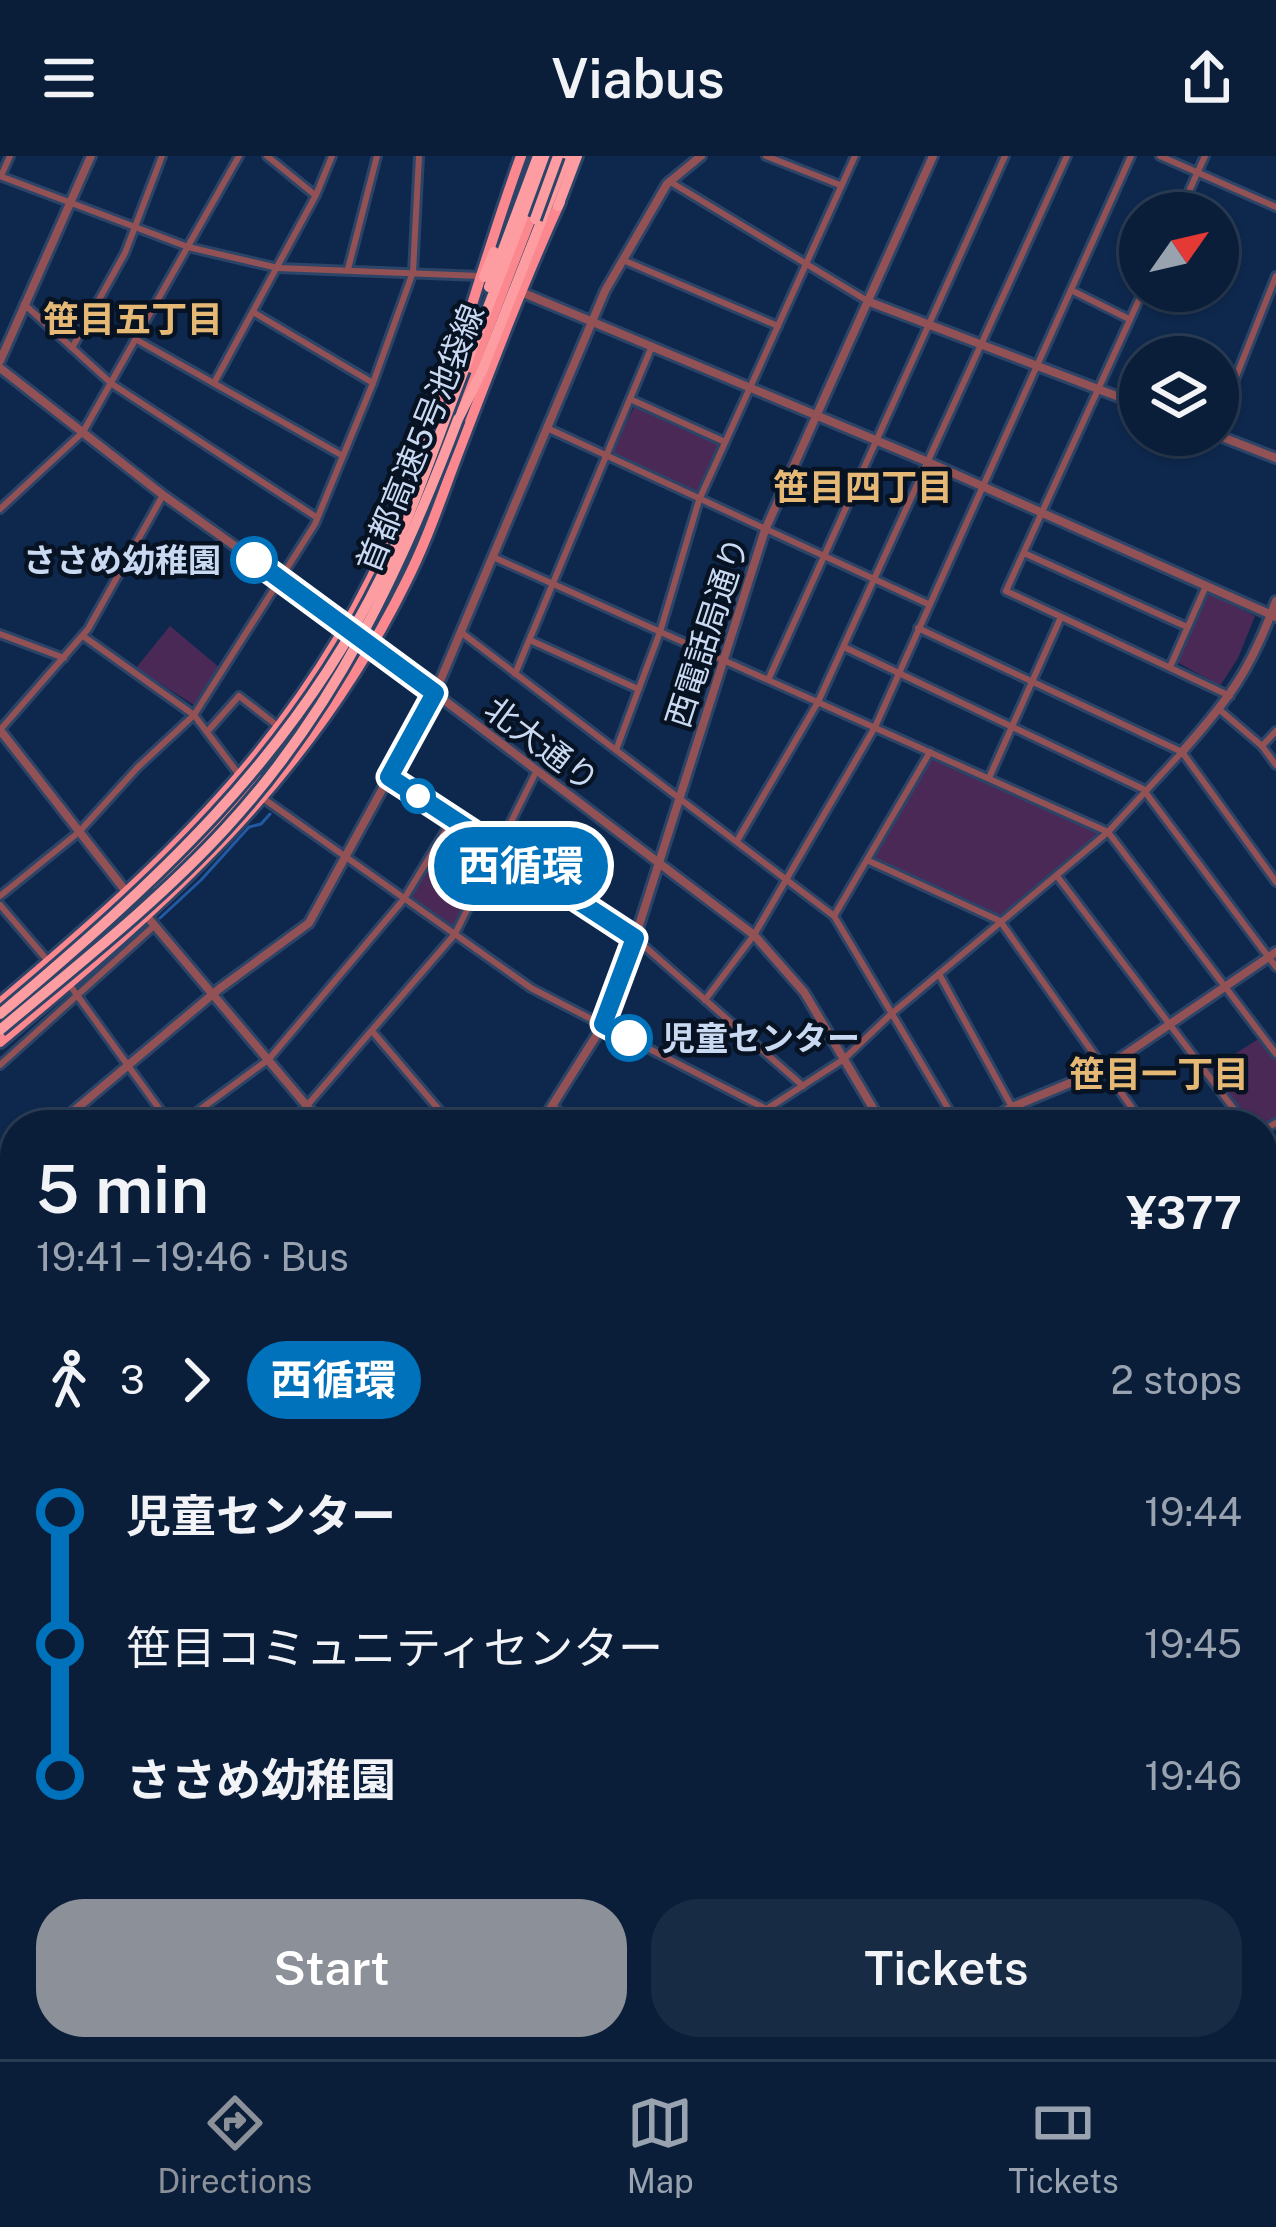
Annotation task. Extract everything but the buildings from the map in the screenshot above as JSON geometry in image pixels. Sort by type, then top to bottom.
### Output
[{"type":"highway","points":[[156,886],[250,777],[310,685],[398,520],[442,403],[521,156]]},
{"type":"highway","points":[[484,277],[517,194],[551,156]]},
{"type":"highway","points":[[551,156],[411,532],[381,591],[406,530],[551,156]]},
{"type":"highway","name":"首都高速5号池袋線","points":[[0,1022],[213,821],[273,750],[316,689],[380,578],[464,370],[492,276],[551,156]]},
{"type":"highway","name":"首都高速5号池袋線","points":[[0,1022],[190,865],[285,758],[368,629],[415,533],[551,156]]},
{"type":"highway","points":[[0,1042],[151,921],[267,796],[371,645],[429,533],[521,292],[579,156]]},
{"type":"highway","points":[[278,755],[337,669]]},
{"type":"highway","points":[[270,741],[265,756],[270,765],[280,768],[294,760]]},
{"type":"highway","points":[[0,1003],[128,894],[255,768],[265,770],[271,778],[267,796]]},
{"type":"highway","points":[[0,1022],[108,931]]},
{"type":"street","points":[[10,156],[0,177],[188,247],[278,268],[484,277]]},
{"type":"street","points":[[0,364],[91,156]]},
{"type":"street","points":[[72,348],[136,226],[162,156]]},
{"type":"street","points":[[0,509],[82,432],[239,156]]},
{"type":"street","points":[[267,156],[316,195]]},
{"type":"street","points":[[214,383],[316,195],[332,156]]},
{"type":"street","points":[[348,270],[376,156]]},
{"type":"street","points":[[0,896],[79,832],[137,767],[194,715],[317,518],[374,383],[413,272],[419,156]]},
{"type":"street","points":[[74,1110],[214,993],[307,925],[435,693],[592,322],[623,260],[669,181],[701,156]]},
{"type":"street","points":[[766,156],[841,186]]},
{"type":"street","points":[[616,750],[660,632],[699,500],[855,156]]},
{"type":"street","name":"西電話局通り","points":[[550,1110],[603,1024],[635,938],[765,530],[933,156]]},
{"type":"street","points":[[769,679],[1005,156]]},
{"type":"street","points":[[737,842],[818,702],[1067,156]]},
{"type":"street","points":[[705,1000],[754,935],[875,727],[1131,156]]},
{"type":"street","points":[[1160,156],[1276,207]]},
{"type":"street","points":[[1188,192],[1205,156]]},
{"type":"street","points":[[669,181],[867,301],[1119,397]]},
{"type":"street","points":[[623,260],[778,326]]},
{"type":"street","points":[[1239,369],[1276,276]]},
{"type":"street","points":[[1071,290],[1130,319]]},
{"type":"street","points":[[521,292],[928,462],[1273,616]]},
{"type":"street","points":[[24,304],[112,384],[317,518]]},
{"type":"street","points":[[253,312],[374,383]]},
{"type":"street","points":[[1133,312],[1006,591],[1230,696]]},
{"type":"street","points":[[137,340],[343,456]]},
{"type":"street","points":[[515,674],[652,346]]},
{"type":"street","name":"北大通り","points":[[0,364],[163,495],[345,624],[754,935],[804,992],[874,1110]]},
{"type":"street","points":[[630,399],[726,442]]},
{"type":"street","points":[[547,428],[928,604]]},
{"type":"street","points":[[1239,444],[1276,458]]},
{"type":"street","points":[[163,495],[83,636],[0,730],[128,894],[312,1110]]},
{"type":"street","points":[[1024,554],[1187,627]]},
{"type":"street","points":[[493,557],[1108,832],[1276,1054]]},
{"type":"street","points":[[1170,668],[1206,586]]},
{"type":"street","points":[[267,796],[531,988],[766,1109],[844,1059],[1108,832],[1220,710],[1250,666],[1276,601]]},
{"type":"street","points":[[989,778],[1062,617]]},
{"type":"street","points":[[918,628],[1182,752],[1275,880]]},
{"type":"street","points":[[461,632],[834,916],[949,1110]]},
{"type":"street","points":[[0,634],[64,658]]},
{"type":"street","points":[[83,636],[194,715],[250,777]]},
{"type":"street","points":[[531,641],[638,689]]},
{"type":"street","points":[[844,647],[1146,791],[1272,954],[1276,967]]},
{"type":"street","points":[[207,732],[238,696],[280,728]]},
{"type":"street","points":[[1220,710],[1262,746],[1276,765]]},
{"type":"street","points":[[1262,746],[1276,731]]},
{"type":"street","points":[[834,916],[930,752]]},
{"type":"street","points":[[302,1110],[455,934],[537,770]]},
{"type":"street","points":[[389,777],[635,938],[803,1086]]},
{"type":"street","points":[[196,1110],[268,1059],[404,899],[452,820]]},
{"type":"street","points":[[869,861],[1000,921],[1133,1110]]},
{"type":"street","points":[[1057,876],[1234,1110]]},
{"type":"street","points":[[0,905],[49,962]]},
{"type":"street","points":[[0,1066],[79,996],[151,921]]},
{"type":"street","points":[[1007,1110],[1104,1069],[1272,954]]},
{"type":"street","points":[[939,974],[1014,1110]]},
{"type":"street","points":[[69,984],[163,1110]]},
{"type":"street","points":[[372,1030],[439,1110]]},
{"type":"street","points":[[553,1105],[558,1110]]},
{"type":"shaded area","points":[[635,405],[719,442],[699,492],[612,452]]},
{"type":"shaded area","points":[[1211,594],[1255,616],[1220,686],[1177,662]]},
{"type":"shaded area","points":[[170,626],[220,668],[194,705],[136,668]]},
{"type":"shaded area","points":[[930,752],[1108,832],[1000,921],[869,861]]},
{"type":"shaded area","points":[[454,826],[492,855],[453,927],[409,896]]},
{"type":"shaded area","points":[[1260,1038],[1276,1058],[1276,1110],[1238,1110],[1208,1071]]},
{"type":"waterway","points":[[160,918],[249,827],[261,824],[270,814]]},
{"type":"tunnel","points":[[256,778],[277,754]]},
{"type":"tunnel","points":[[107,929],[155,884]]},
{"type":"bus line","name":"西循環","points":[[254,560],[435,693],[389,777],[635,938],[603,1024],[629,1038]]},
{"type":"place","name":"ささめ幼稚園","points":[[254,560]]},
{"type":"place","name":"児童センター","points":[[629,1038]]},
{"type":"district","name":"笹目五丁目","points":[[133,319]]},
{"type":"district","name":"笹目四丁目","points":[[863,487]]},
{"type":"district","name":"笹目一丁目","points":[[1159,1074]]}]
